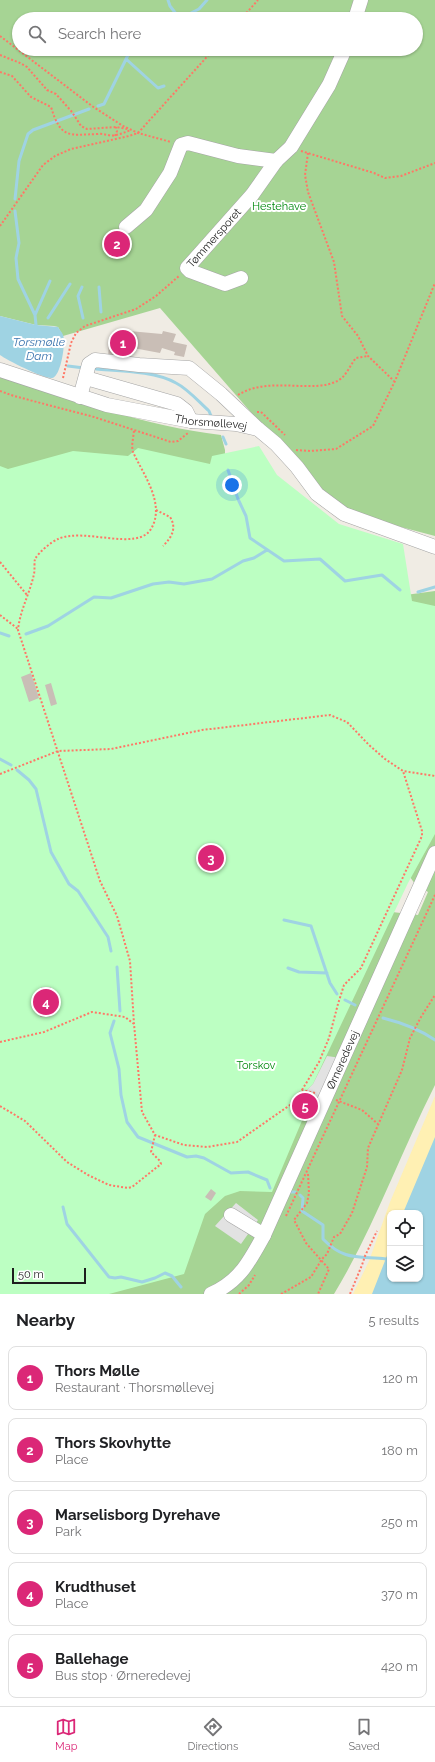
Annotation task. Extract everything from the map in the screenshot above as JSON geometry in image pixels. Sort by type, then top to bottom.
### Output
[{"type":"street","points":[[357,12],[361,0]]},
{"type":"street","name":"Tømmersporet","points":[[187,268],[252,195],[276,161],[291,147],[329,85],[342,56]]},
{"type":"street","points":[[126,227],[146,210],[170,173],[181,144],[188,143],[238,156],[276,161]]},
{"type":"street","points":[[187,268],[190,271],[224,284],[241,278]]},
{"type":"street","points":[[80,397],[89,364],[95,360],[139,365],[189,368],[258,429]]},
{"type":"street","name":"Thorsmøllevej","points":[[0,370],[60,391],[107,405],[192,421],[236,424],[258,429],[268,436],[297,467],[318,494],[344,514],[435,547]]},
{"type":"street","points":[[86,378],[177,404],[186,411],[192,421]]},
{"type":"street","name":"Ørneredevej","points":[[211,1294],[226,1287],[237,1276],[250,1261],[264,1235],[435,853]]},
{"type":"street","points":[[231,1215],[264,1235]]},
{"type":"path","points":[[247,12],[258,0]]},
{"type":"path","points":[[0,36],[12,45]]},
{"type":"path","points":[[0,55],[26,67],[44,87],[56,94],[72,112],[81,126],[87,129],[116,127],[131,130]]},
{"type":"path","points":[[26,56],[92,106],[131,130],[181,144]]},
{"type":"path","points":[[0,226],[43,165],[55,156],[70,149],[138,133],[208,56]]},
{"type":"path","points":[[0,72],[12,76],[31,97],[51,107],[55,119],[59,125],[64,131],[71,135],[100,133],[115,136],[131,130]]},
{"type":"path","points":[[115,136],[117,132],[116,127]]},
{"type":"path","points":[[291,147],[385,178],[401,176],[435,163]]},
{"type":"path","points":[[308,153],[305,175],[308,192],[334,262],[342,316],[358,336],[368,356],[395,381]]},
{"type":"path","name":"Tømmersporet","points":[[60,391],[71,343],[76,333],[85,326],[136,309],[156,296],[187,268]]},
{"type":"path","points":[[295,450],[310,451],[336,449],[373,426],[395,381],[435,282]]},
{"type":"path","points":[[229,402],[240,394],[261,386],[320,385],[337,381],[344,376],[356,358],[368,356]]},
{"type":"path","points":[[0,391],[94,417],[171,442],[178,441],[197,426],[206,423]]},
{"type":"path","points":[[241,413],[261,412],[286,436]]},
{"type":"path","points":[[0,1106],[25,1121],[67,1162],[88,1175],[109,1185],[128,1188],[132,1187],[161,1164],[160,1161],[151,1154],[155,1136],[142,1112],[130,961],[118,916],[100,880],[18,630],[21,612],[34,574],[35,559],[46,548],[58,539],[76,535],[125,540],[138,539],[147,535],[154,524],[156,510],[154,495],[133,452],[132,446],[134,431]]},
{"type":"path","points":[[292,445],[299,455]]},
{"type":"path","points":[[156,510],[170,517],[174,527],[174,531],[169,540],[163,546]]},
{"type":"path","points":[[0,562],[28,595]]},
{"type":"path","points":[[0,616],[18,630]]},
{"type":"path","points":[[0,774],[58,751],[111,749],[202,730],[330,715],[347,722],[380,755],[403,770],[435,776]]},
{"type":"path","points":[[155,1136],[184,1145],[207,1147],[237,1142],[290,1105],[302,1090],[319,1062],[329,1038],[344,985],[361,968],[422,836],[422,831],[403,770]]},
{"type":"path","points":[[285,1220],[435,895]]},
{"type":"path","points":[[281,1294],[311,1277],[327,1254],[334,1237],[340,1234],[352,1213],[366,1167],[368,1148],[402,1070],[410,1038],[420,1017],[435,995]]},
{"type":"path","points":[[0,1042],[44,1032],[92,1012],[125,1017],[134,1024]]},
{"type":"path","points":[[302,1090],[341,1101],[362,1110],[378,1124]]},
{"type":"path","points":[[308,1172],[309,1193],[307,1203],[294,1220],[306,1243],[329,1269],[318,1294]]},
{"type":"path","points":[[350,1294],[364,1256],[377,1231]]},
{"type":"path","points":[[239,1294],[249,1285],[257,1272]]},
{"type":"green space","name":"Hestehave","points":[[0,0],[435,0],[435,536],[363,517],[336,505],[255,417],[160,308],[63,336],[58,327],[36,325],[0,316]]},
{"type":"green space","name":"Torskov","points":[[0,375],[109,411],[192,431],[221,435],[225,450],[225,474],[398,596],[435,591],[435,681],[375,910],[418,915],[428,892],[415,884],[405,870],[435,749],[435,1085],[362,1243],[334,1294],[0,1294]]},
{"type":"green space","name":"Torskov","points":[[259,446],[277,475],[339,524],[403,544],[412,601],[435,606],[435,834],[408,883],[313,1084],[306,1091],[309,1104],[272,1192],[240,1191],[225,1196],[205,1214],[184,1274],[109,1294],[0,1294],[0,466],[8,469],[73,451],[128,456],[138,448],[210,464],[212,456]]},
{"type":"sand","points":[[435,1096],[435,1160],[413,1210],[387,1210]]},
{"type":"sand","points":[[387,1210],[387,1274],[379,1294],[353,1294],[369,1261]]},
{"type":"shaded area","points":[[327,1056],[341,1058],[313,1120],[304,1116],[309,1104],[306,1091],[313,1084]]},
{"type":"shaded area","points":[[236,1203],[258,1220],[241,1244],[215,1226]]},
{"type":"water","name":"Torsmølle Dam","points":[[0,316],[36,325],[58,327],[63,335],[64,345],[60,366],[55,376],[48,378],[41,376],[0,355]]},
{"type":"water","points":[[435,1137],[435,1294],[372,1294],[387,1256],[387,1282],[423,1282],[423,1210],[404,1210]]},
{"type":"building","points":[[105,236],[131,242],[128,253],[102,247]]},
{"type":"building","points":[[118,330],[162,334],[163,331],[176,334],[173,342],[187,345],[184,357],[174,355],[175,352],[162,348],[160,353],[128,347],[125,360],[108,359],[109,342],[117,342]]},
{"type":"building","points":[[31,673],[39,698],[29,702],[21,677]]},
{"type":"building","points":[[51,683],[57,704],[51,706],[45,685]]},
{"type":"building","points":[[41,987],[51,987],[50,1017],[40,1017]]},
{"type":"building","points":[[211,1189],[216,1193],[211,1201],[205,1197]]},
{"type":"waterway","points":[[168,0],[175,12]]},
{"type":"waterway","points":[[193,12],[199,9],[207,0]]},
{"type":"waterway","points":[[98,106],[104,104],[128,56]]},
{"type":"waterway","points":[[126,59],[158,88],[164,86]]},
{"type":"waterway","points":[[15,199],[19,161],[28,134],[33,130],[89,109]]},
{"type":"waterway","points":[[15,211],[19,243],[16,258],[18,279],[35,315],[36,325]]},
{"type":"waterway","points":[[35,315],[50,281]]},
{"type":"waterway","points":[[48,318],[70,284]]},
{"type":"waterway","points":[[82,287],[78,296],[83,318]]},
{"type":"waterway","points":[[99,287],[101,312]]},
{"type":"waterway","points":[[68,366],[84,368]]},
{"type":"waterway","points":[[96,369],[137,372],[168,379],[189,392],[209,411],[211,416]]},
{"type":"waterway","points":[[223,437],[226,444]]},
{"type":"waterway","points":[[228,470],[238,499],[246,516],[250,538],[284,561],[320,559],[345,581],[382,575],[400,590]]},
{"type":"waterway","points":[[26,634],[48,626],[94,597],[111,598],[153,584],[169,582],[184,584],[212,579],[243,561],[254,558],[267,550]]},
{"type":"waterway","points":[[418,592],[435,587]]},
{"type":"waterway","points":[[0,633],[9,636]]},
{"type":"waterway","points":[[0,759],[11,765]]},
{"type":"waterway","points":[[17,770],[29,780],[36,789],[51,852],[69,884],[78,891],[108,937],[111,951]]},
{"type":"waterway","points":[[284,920],[311,926],[330,983],[337,994]]},
{"type":"waterway","points":[[117,967],[120,1011]]},
{"type":"waterway","points":[[288,968],[299,972],[327,973]]},
{"type":"waterway","points":[[345,1000],[355,1005]]},
{"type":"waterway","points":[[383,1018],[410,1027],[435,1040]]},
{"type":"waterway","points":[[114,1021],[110,1033],[119,1069],[121,1095],[127,1122],[138,1137],[187,1157],[196,1156],[204,1158],[231,1173],[248,1172],[267,1180],[270,1188]]},
{"type":"waterway","points":[[300,1195],[303,1198],[302,1211],[323,1225],[323,1239],[331,1246],[338,1251],[352,1256],[386,1259]]},
{"type":"waterway","points":[[63,1207],[67,1224],[109,1277],[121,1277],[142,1282],[165,1273],[172,1276],[181,1287]]},
{"type":"place","name":"Thors Skovhytte","points":[[117,244]]},
{"type":"place","name":"Thors Mølle","points":[[123,343]]},
{"type":"place","name":"Marselisborg Dyrehave","points":[[211,858]]},
{"type":"place","name":"Krudthuset","points":[[46,1002]]},
{"type":"place","name":"Ballehage","points":[[305,1106]]}]
